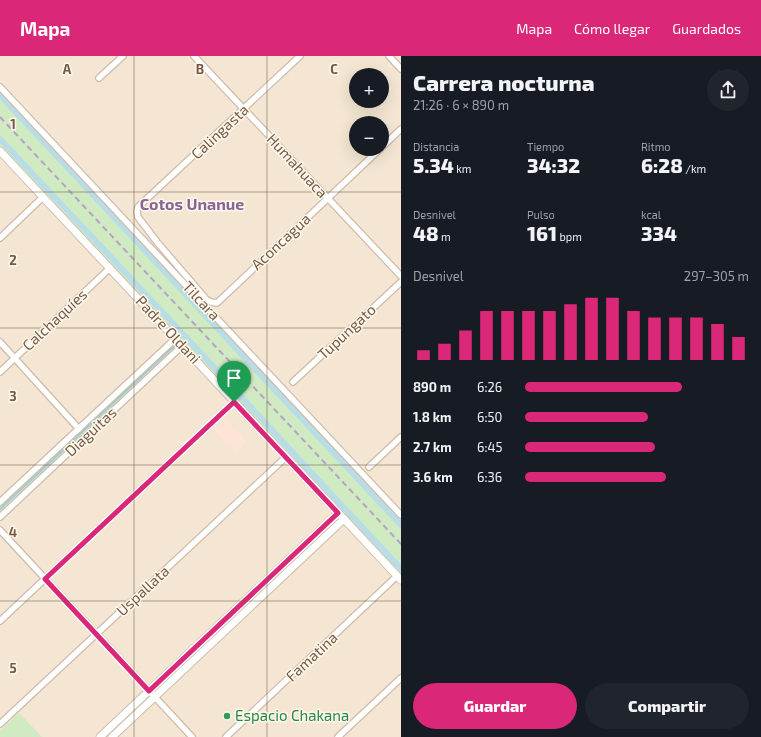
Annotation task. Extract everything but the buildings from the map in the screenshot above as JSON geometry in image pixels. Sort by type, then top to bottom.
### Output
[{"type":"street","points":[[99,78],[123,56]]},
{"type":"street","name":"Humahuaca","points":[[194,56],[401,276]]},
{"type":"street","name":"Calingasta","points":[[138,207],[300,56]]},
{"type":"street","points":[[389,56],[401,69]]},
{"type":"street","name":"Tilcara","points":[[0,87],[401,515]]},
{"type":"street","name":"Aconcagua","points":[[389,140],[401,129]]},
{"type":"street","name":"Padre Oldani","points":[[0,151],[399,578]]},
{"type":"street","name":"Aconcagua","points":[[216,303],[373,156]]},
{"type":"street","points":[[0,238],[43,197]]},
{"type":"street","name":"Tilcara","points":[[138,207],[138,217],[157,242],[181,268],[206,299],[216,303]]},
{"type":"street","name":"Calchaquíes","points":[[0,372],[110,268]]},
{"type":"street","name":"Tupungato","points":[[293,382],[401,282]]},
{"type":"street","name":"Diaguitas","points":[[0,502],[175,338]]},
{"type":"street","points":[[0,342],[79,428]]},
{"type":"street","name":"Diaguitas","points":[[0,518],[182,346]]},
{"type":"street","points":[[0,621],[234,402]]},
{"type":"street","points":[[369,467],[401,437]]},
{"type":"street","name":"Uspallata","points":[[0,724],[286,457]]},
{"type":"street","points":[[100,737],[338,513]]},
{"type":"street","points":[[112,737],[344,519]]},
{"type":"street","points":[[0,530],[192,737]]},
{"type":"street","name":"Famatina","points":[[226,737],[399,578]]},
{"type":"street","points":[[338,737],[401,678]]},
{"type":"shaded area","points":[[0,56],[401,56],[401,737],[0,737]]},
{"type":"shaded area","points":[[226,419],[247,442],[236,453],[214,430]]},
{"type":"green space","points":[[0,87],[401,515],[401,580],[0,151]]},
{"type":"green space","points":[[174,343],[177,345],[176,348],[0,512],[0,505]]},
{"type":"green space","points":[[330,525],[332,526],[159,689],[158,688]]},
{"type":"green space","points":[[19,713],[42,737],[0,737],[0,731]]},
{"type":"waterway","points":[[0,95],[401,525]]},
{"type":"waterway","points":[[0,139],[181,332]]},
{"type":"waterway","points":[[184,335],[345,509]]},
{"type":"waterway","points":[[0,509],[174,346]]},
{"type":"waterway","points":[[348,512],[401,569]]},
{"type":"railway","points":[[0,117],[401,544]]},
{"type":"place","name":"Espacio Chakana","points":[[227,716]]},
{"type":"district","name":"Cotos Unanue","points":[[192,204]]},
{"type":"route","points":[[234,402],[338,513],[149,691],[45,579],[234,402]]}]
